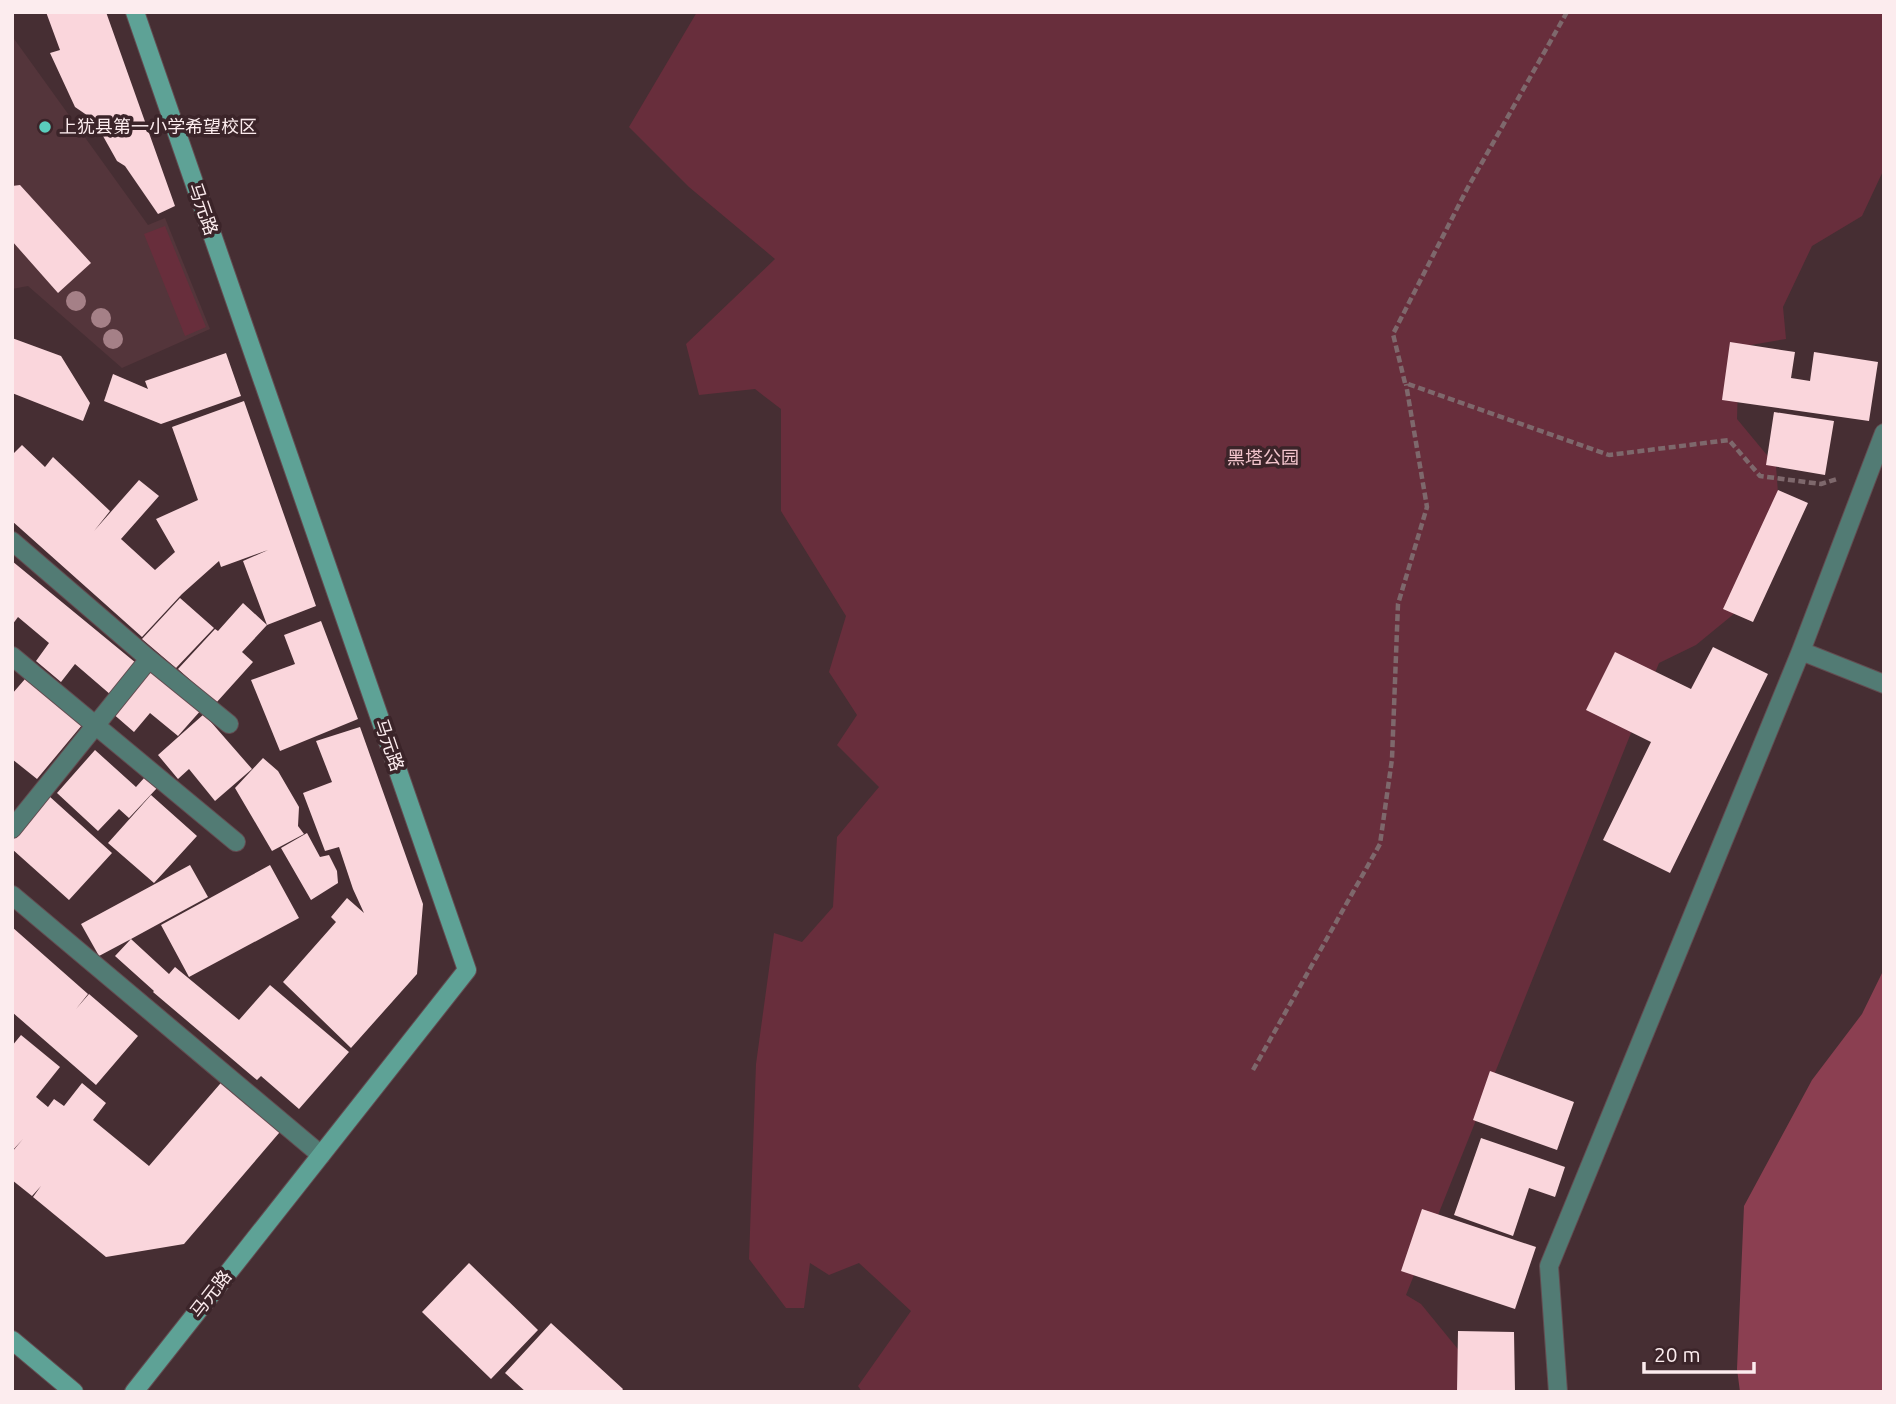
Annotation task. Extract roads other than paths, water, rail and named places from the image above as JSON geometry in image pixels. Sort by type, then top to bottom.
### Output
[{"type":"street","name":"马元路","points":[[134,1392],[467,970],[135,12]]},
{"type":"street","points":[[1558,1392],[1549,1266],[1801,651],[1884,433]]},
{"type":"street","points":[[12,541],[229,724]]},
{"type":"street","points":[[1801,651],[1884,684]]},
{"type":"street","points":[[12,656],[236,842]]},
{"type":"street","points":[[12,829],[149,659]]},
{"type":"street","points":[[12,895],[321,1155]]},
{"type":"street","points":[[12,1340],[74,1392]]},
{"type":"place","name":"上犹县第一小学希望校区","points":[[45,127]]},
{"type":"park label","name":"黑塔公园","points":[[1263,458]]}]
